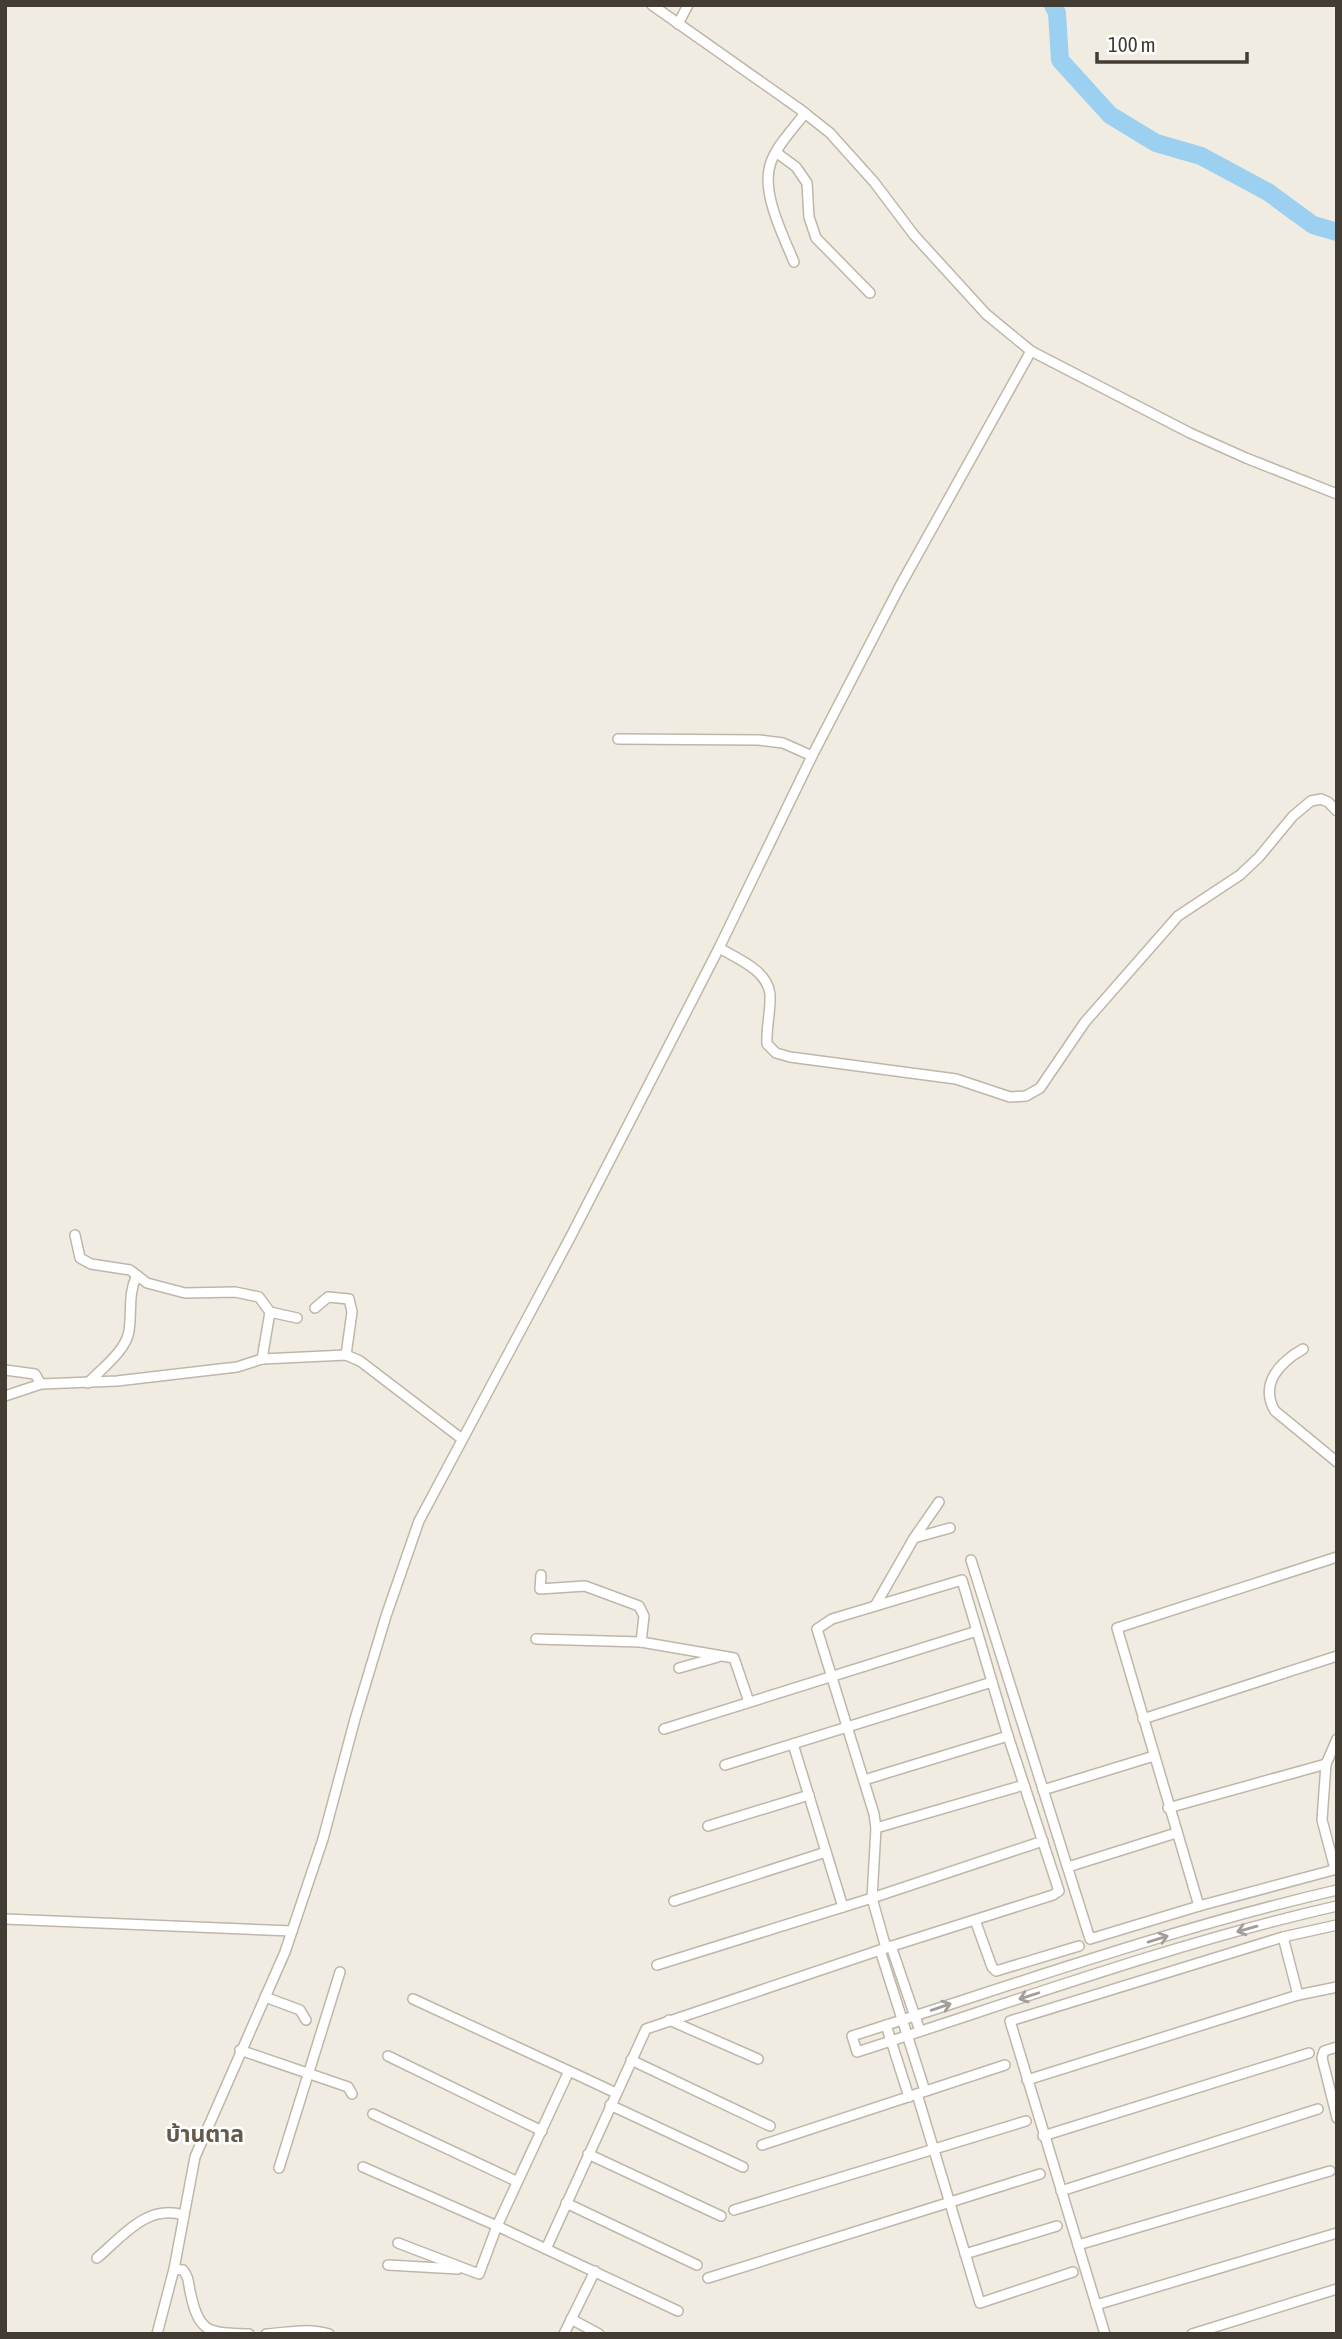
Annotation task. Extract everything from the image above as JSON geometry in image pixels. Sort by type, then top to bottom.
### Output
[{"type":"street","points":[[652,5],[830,133],[914,235],[986,314],[1031,351],[1190,433],[1337,494]]},
{"type":"street","points":[[678,24],[688,5]]},
{"type":"street","points":[[794,262],[771,202],[770,163],[805,113]]},
{"type":"street","points":[[777,153],[796,167],[807,183],[809,217],[817,238],[870,293]]},
{"type":"street","points":[[157,2334],[174,2269],[195,2157],[292,1931],[323,1839],[386,1616],[419,1521],[571,1236],[900,586],[1031,351]]},
{"type":"street","points":[[618,739],[759,740],[783,743],[812,756]]},
{"type":"street","points":[[719,948],[757,971],[767,983],[770,996],[767,1044],[776,1053],[816,1062],[956,1079],[1010,1097],[1027,1096],[1040,1088],[1085,1022],[1178,916],[1240,875],[1259,857],[1293,816],[1311,801],[1321,799],[1337,811]]},
{"type":"street","points":[[75,1236],[80,1258],[91,1264],[130,1270],[147,1283],[185,1293],[235,1292],[259,1297],[270,1312],[297,1318]]},
{"type":"street","points":[[88,1383],[113,1357],[128,1336],[130,1293],[136,1277]]},
{"type":"street","points":[[315,1308],[328,1297],[349,1299],[352,1312],[345,1355]]},
{"type":"street","points":[[262,1359],[270,1312]]},
{"type":"street","points":[[1303,1349],[1280,1366],[1272,1380],[1269,1401],[1275,1411],[1337,1462]]},
{"type":"street","points":[[5,1396],[41,1384],[117,1381],[237,1367],[262,1359],[345,1355],[360,1361],[462,1438]]},
{"type":"street","points":[[5,1370],[35,1374],[41,1384]]},
{"type":"street","points":[[875,1606],[914,1538],[939,1502]]},
{"type":"street","points":[[914,1538],[950,1528]]},
{"type":"street","points":[[1199,1906],[1117,1628],[1337,1557]]},
{"type":"street","points":[[971,1560],[1090,1939],[1336,1869],[1322,1820],[1326,1764],[1337,1739]]},
{"type":"street","points":[[541,1575],[540,1588],[585,1586],[639,1606],[644,1616],[641,1642]]},
{"type":"street","points":[[546,2249],[646,2029],[886,1948],[1057,1894],[1059,1886],[1008,1736],[962,1580],[832,1619],[817,1629],[864,1780],[876,1828],[872,1872],[873,1898],[886,1948],[903,2020],[908,2035],[917,2094],[980,2303],[1073,2272]]},
{"type":"street","points":[[664,1729],[977,1631]]},
{"type":"street","points":[[536,1639],[641,1642],[734,1658],[749,1702]]},
{"type":"street","points":[[679,1668],[723,1656]]},
{"type":"street","points":[[1143,1719],[1337,1656]]},
{"type":"street","points":[[725,1765],[992,1682]]},
{"type":"street","points":[[864,1780],[1008,1736]]},
{"type":"street","points":[[793,1744],[843,1907]]},
{"type":"street","points":[[1043,1790],[1154,1756]]},
{"type":"street","points":[[1168,1808],[1326,1764]]},
{"type":"street","points":[[876,1828],[1024,1785]]},
{"type":"street","points":[[708,1826],[809,1795]]},
{"type":"street","points":[[1068,1867],[1176,1833]]},
{"type":"street","points":[[657,1965],[873,1898],[1043,1841]]},
{"type":"street","points":[[674,1901],[826,1852]]},
{"type":"street","points":[[1337,1890],[1278,1904],[1001,1987],[852,2036],[857,2052],[1116,1968],[1283,1918],[1337,1906]]},
{"type":"street","points":[[1278,1904],[1283,1918]]},
{"type":"street","points":[[5,1919],[292,1931]]},
{"type":"street","points":[[975,1920],[992,1967],[996,1970],[1079,1946]]},
{"type":"street","points":[[1105,2334],[1010,2021],[1283,1937],[1337,1925]]},
{"type":"street","points":[[1283,1937],[1298,1995]]},
{"type":"street","points":[[886,1948],[916,2015],[920,2031]]},
{"type":"street","points":[[1111,1954],[1116,1968]]},
{"type":"street","points":[[279,2168],[340,1972]]},
{"type":"street","points":[[1001,1987],[1004,2004]]},
{"type":"street","points":[[1027,2080],[1298,1995],[1337,1987]]},
{"type":"street","points":[[265,1997],[300,2010],[306,2020]]},
{"type":"street","points":[[412,2000],[616,2093]]},
{"type":"street","points":[[669,2020],[758,2059]]},
{"type":"street","points":[[886,2025],[917,2094]]},
{"type":"street","points":[[1337,2047],[1324,2051],[1322,2057],[1337,2118]]},
{"type":"street","points":[[240,2050],[348,2087],[352,2094]]},
{"type":"street","points":[[1043,2136],[1309,2053]]},
{"type":"street","points":[[388,2056],[542,2130]]},
{"type":"street","points":[[631,2060],[770,2126]]},
{"type":"street","points":[[761,2145],[1005,2065]]},
{"type":"street","points":[[398,2243],[479,2274],[516,2181],[569,2071]]},
{"type":"street","points":[[611,2105],[743,2167]]},
{"type":"street","points":[[1061,2191],[1318,2109]]},
{"type":"street","points":[[373,2114],[516,2181]]},
{"type":"street","points":[[734,2210],[1026,2121]]},
{"type":"street","points":[[588,2154],[721,2216]]},
{"type":"street","points":[[362,2166],[498,2226],[678,2311]]},
{"type":"street","points":[[1078,2245],[1330,2171]]},
{"type":"street","points":[[708,2278],[1041,2174]]},
{"type":"street","points":[[566,2203],[697,2264]]},
{"type":"street","points":[[97,2258],[142,2220],[156,2213],[170,2211],[183,2215]]},
{"type":"street","points":[[965,2254],[1057,2226]]},
{"type":"street","points":[[1096,2305],[1337,2233]]},
{"type":"street","points":[[388,2265],[467,2270]]},
{"type":"street","points":[[174,2269],[183,2270],[189,2278],[200,2323],[205,2328],[210,2332],[249,2334]]},
{"type":"street","points":[[564,2334],[595,2271]]},
{"type":"street","points":[[1192,2334],[1337,2289]]},
{"type":"street","points":[[571,2319],[599,2334]]},
{"type":"street","points":[[266,2334],[304,2329],[329,2334]]},
{"type":"waterway","points":[[1053,5],[1057,13],[1060,60],[1110,115],[1156,143],[1201,156],[1268,192],[1313,225],[1337,232]]},
{"type":"district","name":"บ้านตาล","points":[[205,2134]]}]
